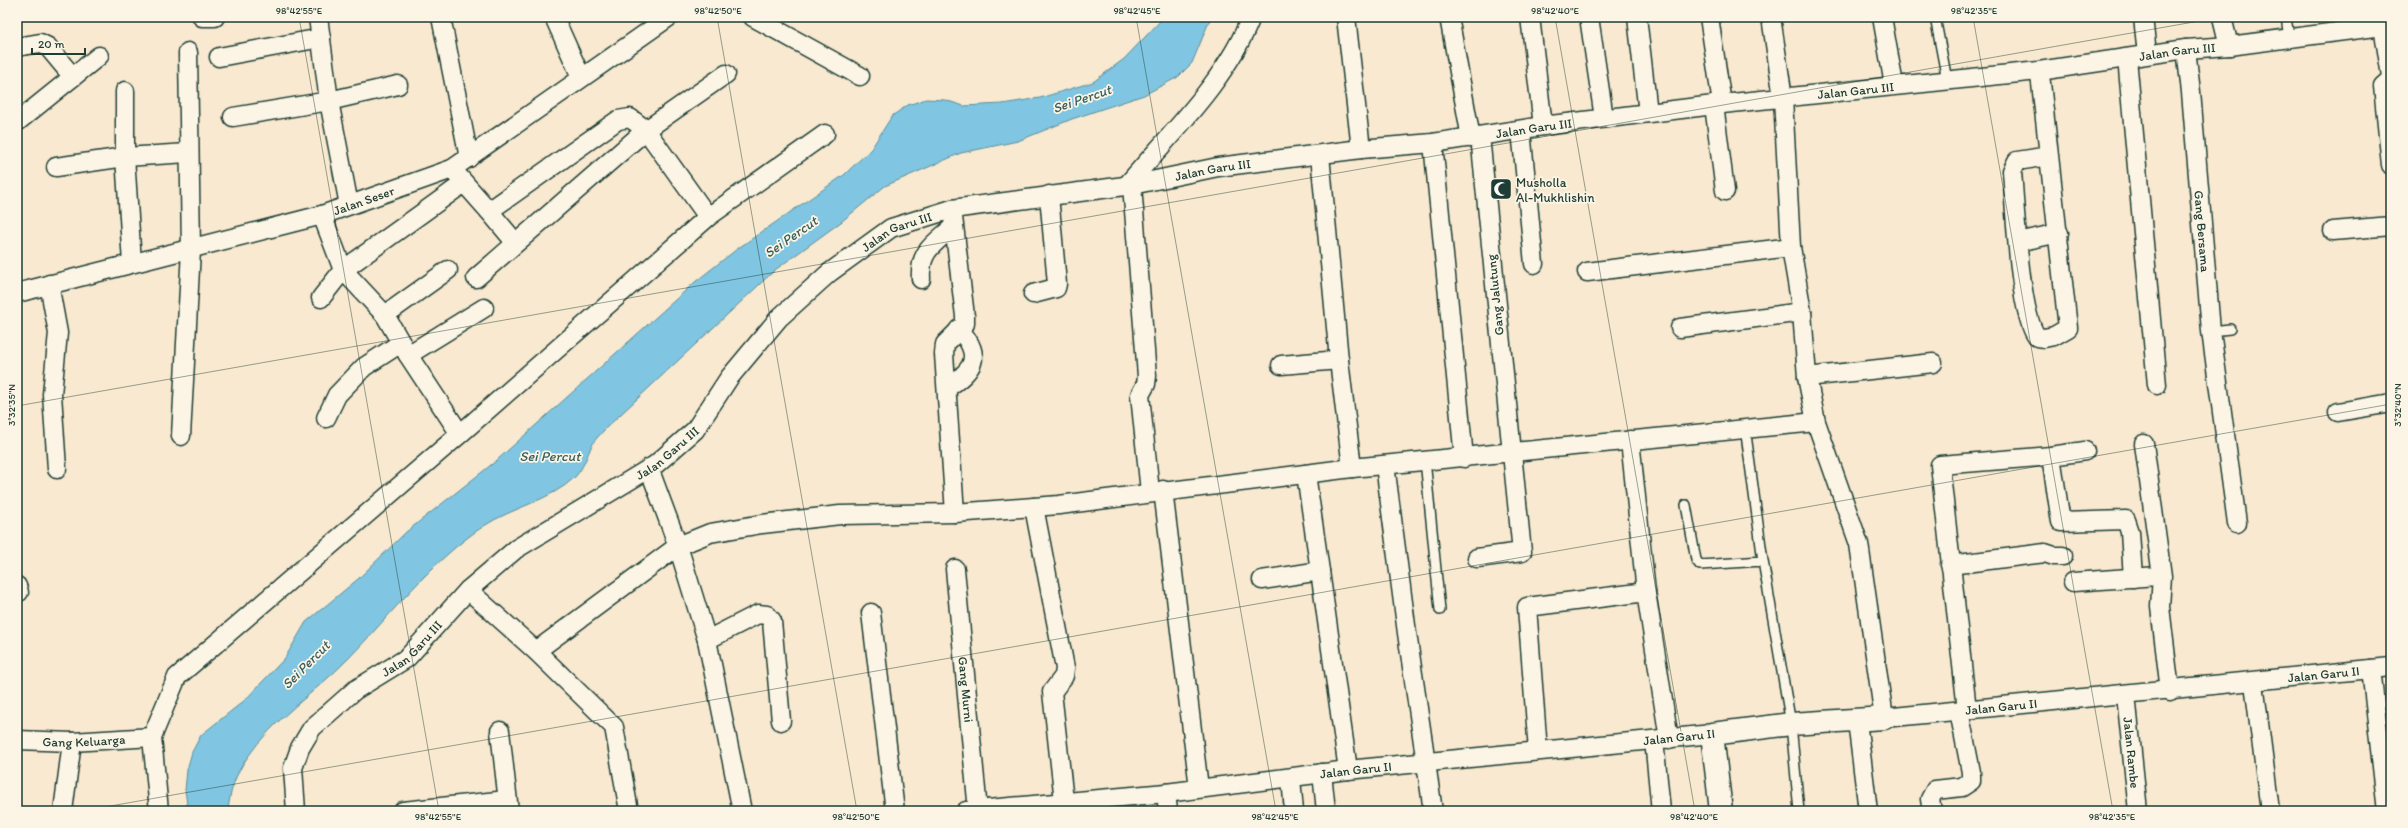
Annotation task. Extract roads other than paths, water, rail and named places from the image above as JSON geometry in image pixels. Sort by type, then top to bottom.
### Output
[{"type":"street","points":[[202,17],[215,17]]},
{"type":"street","points":[[318,17],[329,101],[349,206]]},
{"type":"street","points":[[441,17],[469,158]]},
{"type":"street","points":[[554,17],[581,77]]},
{"type":"street","name":"Jalan Seser","points":[[17,293],[132,263],[191,250],[322,215],[452,169],[581,77],[669,17]]},
{"type":"street","points":[[753,17],[860,76]]},
{"type":"street","points":[[1199,788],[1156,491],[1140,395],[1146,384],[1147,376],[1130,185],[1220,75],[1245,31],[1251,17]]},
{"type":"street","points":[[1346,17],[1361,149]]},
{"type":"street","name":"Gang Jalutung","points":[[1450,17],[1475,137],[1522,552],[1477,558]]},
{"type":"street","points":[[1530,17],[1542,126]]},
{"type":"street","points":[[1589,17],[1604,118]]},
{"type":"street","points":[[1637,17],[1648,113]]},
{"type":"street","points":[[1709,17],[1725,191]]},
{"type":"street","points":[[1771,17],[1783,98],[1791,247],[1802,312],[1807,377],[1816,422],[1858,544],[1884,718]]},
{"type":"street","points":[[1882,17],[1894,85]]},
{"type":"street","points":[[2143,17],[2148,54]]},
{"type":"street","points":[[2222,17],[2229,46]]},
{"type":"street","points":[[2387,25],[2391,77],[2383,86],[2391,165]]},
{"type":"street","name":"Jalan Garu III","points":[[296,811],[293,768],[300,748],[312,728],[355,690],[408,658],[468,590],[516,549],[649,468],[695,430],[729,378],[779,318],[829,274],[891,228],[952,209],[1130,185],[1218,167],[1361,149],[1433,143],[1604,118],[1894,85],[2039,71],[2148,54],[2186,49],[2229,46],[2387,25]]},
{"type":"street","points":[[219,57],[321,38]]},
{"type":"street","points":[[17,47],[40,43],[48,47],[73,77]]},
{"type":"street","name":"Gang Bersama","points":[[2186,49],[2192,92],[2211,331],[2237,523]]},
{"type":"street","points":[[181,436],[191,250],[188,153],[188,52]]},
{"type":"street","points":[[17,122],[99,56]]},
{"type":"street","points":[[2127,58],[2157,385]]},
{"type":"street","points":[[2039,71],[2059,233],[2068,328],[2044,338],[2037,337],[2031,329],[2018,242],[2012,171],[2017,161],[2049,156]]},
{"type":"street","points":[[476,278],[514,242],[646,130],[726,74]]},
{"type":"street","points":[[233,117],[329,101],[398,85]]},
{"type":"street","points":[[125,91],[125,157],[132,263]]},
{"type":"street","points":[[489,211],[618,120],[630,118],[646,130],[708,217]]},
{"type":"street","points":[[1521,130],[1534,264]]},
{"type":"street","points":[[158,811],[152,737],[177,677],[460,434],[708,217],[824,134]]},
{"type":"street","points":[[1433,143],[1464,458]]},
{"type":"street","points":[[56,167],[125,157],[188,153]]},
{"type":"street","points":[[1320,155],[1339,360],[1352,468]]},
{"type":"street","points":[[452,169],[514,242]]},
{"type":"street","points":[[321,298],[343,270],[464,183]]},
{"type":"street","points":[[1033,294],[1056,288],[1057,284],[1049,196]]},
{"type":"street","points":[[952,209],[965,316],[965,324],[946,344],[947,388],[955,513]]},
{"type":"street","points":[[322,215],[343,270],[385,315],[404,349],[460,434]]},
{"type":"street","points":[[2333,231],[2391,226]]},
{"type":"street","points":[[921,279],[920,265],[923,255],[953,227]]},
{"type":"street","points":[[2018,242],[2059,233]]},
{"type":"street","points":[[1587,272],[1791,247]]},
{"type":"street","points":[[385,315],[448,270]]},
{"type":"street","points":[[49,284],[58,333],[52,394],[57,469]]},
{"type":"street","points":[[326,418],[337,395],[364,367],[404,349],[484,308]]},
{"type":"street","points":[[1680,328],[1802,312]]},
{"type":"street","points":[[947,388],[966,375],[973,365],[972,350],[968,339],[959,329]]},
{"type":"street","points":[[1281,366],[1339,360]]},
{"type":"street","points":[[1807,377],[1933,363]]},
{"type":"street","points":[[2338,412],[2391,403]]},
{"type":"street","points":[[536,651],[678,546],[710,533],[833,515],[955,513],[1034,507],[1156,491],[1425,460],[1464,458],[1745,427],[1816,422]]},
{"type":"street","points":[[1630,440],[1662,739],[1661,811]]},
{"type":"street","points":[[2144,444],[2162,576],[2160,606],[2170,691]]},
{"type":"street","points":[[1932,811],[1930,799],[1935,790],[1962,787],[1971,782],[1940,465],[2051,456],[2085,451]]},
{"type":"street","points":[[2051,456],[2061,522],[2126,520],[2130,532],[2133,578]]},
{"type":"street","points":[[1386,465],[1425,763],[1433,811]]},
{"type":"street","points":[[649,468],[678,546],[707,640],[742,811]]},
{"type":"street","points":[[1306,474],[1348,770]]},
{"type":"street","points":[[1034,507],[1065,668],[1064,676],[1052,692],[1064,801]]},
{"type":"street","points":[[1950,565],[2045,553],[2054,556],[2063,556]]},
{"type":"street","name":"Gang Murni","points":[[955,569],[974,810]]},
{"type":"street","points":[[1262,580],[1320,571]]},
{"type":"street","points":[[2073,582],[2157,576]]},
{"type":"street","points":[[468,590],[536,651],[614,727],[629,811]]},
{"type":"street","points":[[1538,751],[1527,607],[1646,592]]},
{"type":"street","points":[[871,613],[895,811]]},
{"type":"street","points":[[707,640],[758,614],[767,615],[772,622],[781,721]]},
{"type":"street","name":"Jalan Garu II","points":[[974,810],[1064,801],[1088,805],[1199,788],[1291,779],[1348,770],[1712,734],[1791,724],[1857,721],[2170,691],[2391,667]]},
{"type":"street","points":[[2371,669],[2386,811]]},
{"type":"street","points":[[2254,682],[2270,811]]},
{"type":"street","name":"Jalan Rambe","points":[[2126,695],[2138,811]]},
{"type":"street","points":[[1857,721],[1868,811]]},
{"type":"street","points":[[403,811],[508,806],[500,731]]},
{"type":"street","points":[[1712,734],[1721,811]]},
{"type":"street","name":"Gang Keluarga","points":[[17,740],[72,742],[152,737]]},
{"type":"street","points":[[63,811],[72,742]]},
{"type":"street","points":[[1322,774],[1326,811]]},
{"type":"street","points":[[1291,779],[1294,811]]},
{"type":"street","points":[[1166,793],[1168,811]]},
{"type":"lane","points":[[1935,17],[1947,80]]},
{"type":"lane","points":[[2286,17],[2289,38]]},
{"type":"lane","points":[[2211,331],[2230,329]]},
{"type":"lane","points":[[1745,427],[1763,561],[1791,724],[1799,811]]},
{"type":"lane","points":[[1425,460],[1440,610]]},
{"type":"lane","points":[[1686,505],[1696,560],[1700,565],[1763,561]]},
{"type":"water","name":"Sei Percut","points":[[1164,17],[1211,17],[1192,63],[1178,77],[1144,95],[1072,119],[1018,141],[961,153],[885,186],[841,222],[775,270],[605,429],[593,443],[578,474],[566,485],[543,498],[506,514],[484,526],[447,555],[430,571],[348,659],[282,718],[258,744],[243,764],[236,777],[230,797],[228,811],[188,811],[185,790],[187,770],[192,752],[201,735],[245,700],[285,658],[306,622],[358,579],[406,532],[496,461],[695,282],[737,249],[844,175],[871,149],[892,116],[908,105],[926,99],[945,100],[964,106],[1002,104],[1040,98],[1093,82],[1124,59]]},
{"type":"place","name":"Musholla Al-Mukhlishin","points":[[1501,189]]}]
